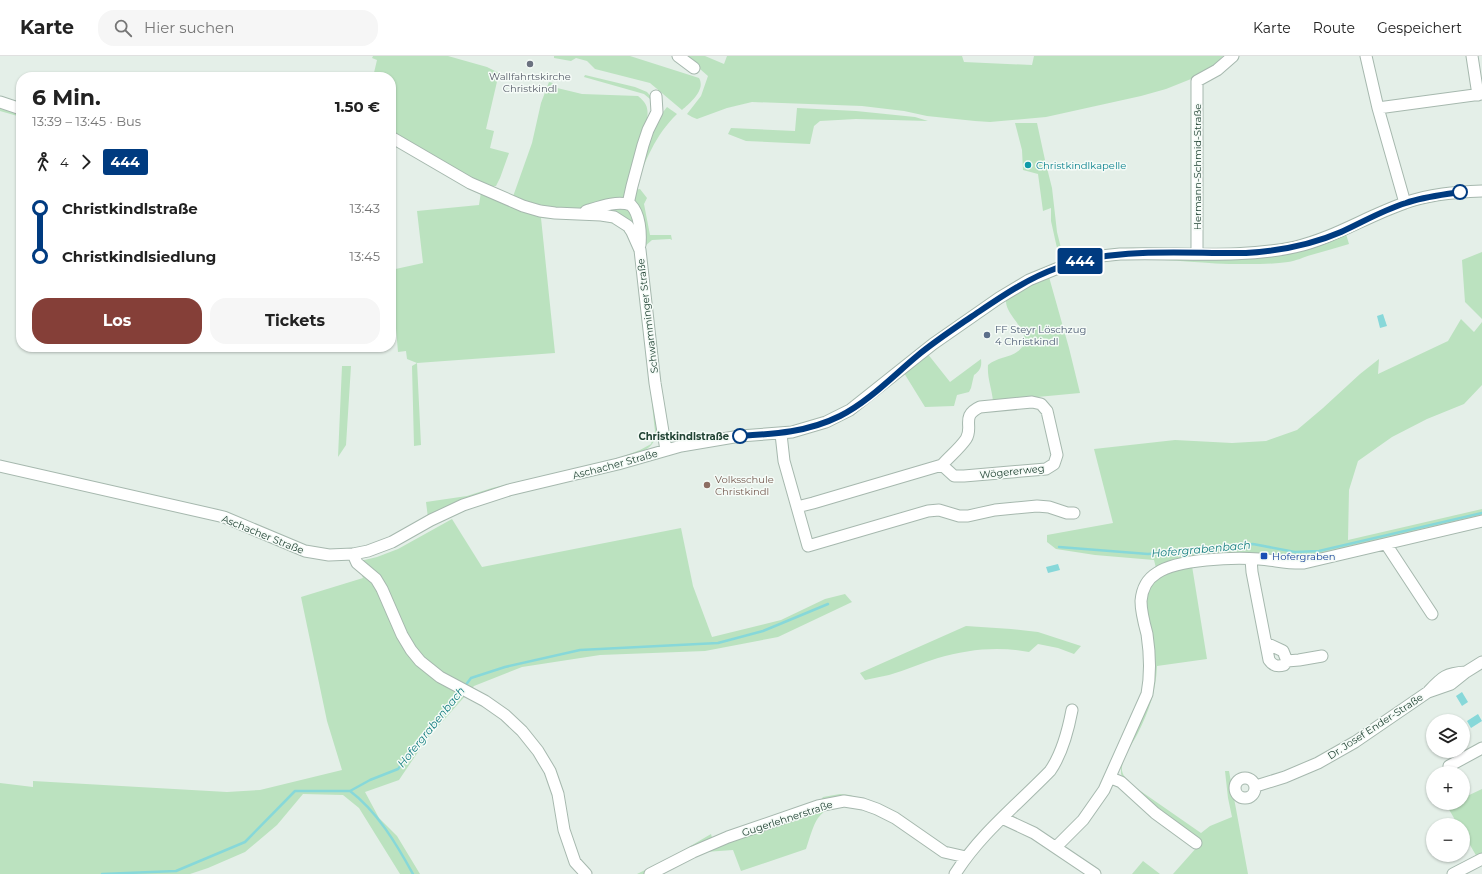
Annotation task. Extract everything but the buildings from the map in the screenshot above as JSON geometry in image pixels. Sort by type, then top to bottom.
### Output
[{"type":"street","points":[[678,56],[694,68]]},
{"type":"street","name":"Hermann-Schmid-Straße","points":[[1196,253],[1197,81],[1217,70],[1233,56]]},
{"type":"street","points":[[1366,56],[1378,108],[1405,203]]},
{"type":"street","points":[[1378,108],[1480,94],[1472,56]]},
{"type":"street","points":[[628,204],[643,145],[651,122],[657,112],[656,96]]},
{"type":"street","points":[[0,102],[16,107]]},
{"type":"street","name":"Schwamminger Straße","points":[[396,140],[470,183],[508,201],[540,211],[614,217],[628,226],[640,250],[655,383],[666,450]]},
{"type":"street","name":"Aschacher Straße","points":[[0,466],[224,517],[305,551],[329,555],[353,554],[368,551],[386,544],[431,520],[477,500],[509,490],[618,464],[688,444],[727,438],[781,434],[797,431],[840,416],[850,410],[933,344],[999,298],[1029,280],[1068,264],[1101,256],[1140,253],[1262,252],[1295,247],[1340,232],[1405,203],[1460,192],[1482,192]]},
{"type":"street","points":[[576,214],[597,208],[628,204],[633,207],[639,223],[640,250]]},
{"type":"street","name":"Wögererweg","points":[[797,507],[942,465],[966,440],[970,416],[973,410],[980,407],[1032,402],[1040,404],[1047,411],[1057,455],[1054,464],[1046,469],[954,476],[942,465]]},
{"type":"street","points":[[781,434],[784,461],[808,546],[928,511],[939,510],[959,516],[968,516],[995,510],[1038,506],[1049,507],[1067,513],[1074,513]]},
{"type":"street","points":[[1056,847],[1094,806],[1111,778],[1147,694],[1150,679],[1149,651],[1141,601],[1145,585],[1157,572],[1170,567],[1206,561],[1251,559],[1304,563],[1482,521]]},
{"type":"street","points":[[1386,544],[1432,614]]},
{"type":"street","points":[[353,554],[357,563],[371,574],[382,589],[399,629],[415,656],[428,669],[504,715],[522,731],[538,751],[550,771],[558,794],[564,830],[575,862],[586,874]]},
{"type":"street","points":[[1251,559],[1267,655],[1271,663],[1276,666],[1280,666],[1284,665],[1287,661],[1322,656]]},
{"type":"street","points":[[1266,643],[1283,651],[1287,661]]},
{"type":"street","name":"Dr. Josef Ender-Straße","points":[[1256,786],[1285,777],[1318,763],[1355,742],[1428,692],[1441,678],[1449,674],[1466,672],[1482,662]]},
{"type":"street","points":[[955,874],[966,857],[980,840],[1038,783],[1055,763],[1070,723],[1072,710]]},
{"type":"street","points":[[1449,766],[1482,748]]},
{"type":"street","points":[[1111,778],[1121,782],[1168,823],[1196,843]]},
{"type":"street","name":"Gugerlehnerstraße","points":[[650,874],[693,852],[728,837],[808,809],[833,802],[844,801],[863,804],[877,809],[895,818],[944,852],[966,857]]},
{"type":"street","points":[[1002,818],[1028,829],[1095,874]]},
{"type":"street","points":[[1453,874],[1482,859]]},
{"type":"green space","points":[[373,56],[448,56],[487,67],[499,73],[486,129],[494,131],[490,148],[509,153],[496,186],[484,187],[396,137],[396,72],[374,72],[377,60],[372,58]]},
{"type":"green space","points":[[554,56],[630,56],[699,78],[701,83],[699,92],[682,110],[650,83],[595,69],[587,61],[576,58],[571,61],[554,58]]},
{"type":"green space","points":[[685,56],[705,56],[724,64],[727,56],[962,56],[964,62],[1032,65],[1034,56],[1223,56],[1210,69],[1191,79],[1166,89],[1046,117],[990,122],[927,116],[904,111],[862,106],[752,102],[727,108],[697,119],[687,114],[701,96],[708,76]]},
{"type":"green space","points":[[585,75],[635,87],[647,92],[653,99],[653,104],[644,94],[584,77]]},
{"type":"green space","points":[[549,82],[553,83],[553,87],[582,94],[638,96],[647,108],[648,143],[663,112],[667,107],[677,114],[669,122],[651,149],[634,190],[640,189],[647,198],[644,204],[650,235],[671,235],[672,240],[652,240],[636,254],[657,431],[656,437],[654,442],[648,448],[630,456],[428,518],[426,502],[467,496],[492,488],[619,458],[651,444],[655,431],[635,255],[629,239],[623,230],[617,225],[597,220],[541,218],[555,353],[417,363],[407,359],[406,351],[398,352],[396,329],[396,269],[423,263],[417,211],[479,205],[481,192],[510,205],[532,143],[541,103]]},
{"type":"green space","points":[[0,97],[16,102],[16,116],[0,111]]},
{"type":"green space","points":[[797,108],[856,111],[915,117],[928,121],[856,119],[820,121],[814,126],[810,144],[746,141],[728,134],[731,128],[795,131]]},
{"type":"green space","points":[[1015,123],[1037,123],[1052,188],[1057,232],[1063,256],[1059,257],[1051,221],[1051,208],[1043,211],[1038,174],[1023,170],[1022,150]]},
{"type":"green space","points":[[1346,234],[1349,244],[1288,262],[1273,264],[1222,264],[1148,259],[1123,260],[1099,262],[1074,268],[1049,277],[1080,393],[993,401],[988,374],[988,365],[1018,351],[1025,342],[1022,331],[1009,310],[1006,300],[1032,283],[1063,270],[1114,258],[1210,258]]},
{"type":"green space","points":[[1482,252],[1482,319],[1465,302],[1462,260]]},
{"type":"green space","points":[[1461,319],[1474,332],[1482,322],[1482,385],[1464,404],[1427,419],[1392,437],[1358,461],[1349,490],[1348,540],[1482,509],[1482,517],[1305,559],[1156,568],[1154,560],[1095,555],[1056,549],[1047,542],[1047,535],[1113,523],[1094,449],[1175,440],[1232,443],[1266,441],[1297,430],[1379,359],[1378,374],[1448,341]]},
{"type":"green space","points":[[927,353],[950,382],[981,359],[980,368],[974,375],[969,392],[957,395],[954,406],[925,407],[904,373]]},
{"type":"green space","points":[[417,363],[421,445],[414,446],[412,366]]},
{"type":"green space","points":[[342,366],[351,366],[346,445],[338,457]]},
{"type":"green space","points":[[452,519],[482,567],[681,528],[693,586],[712,637],[781,620],[825,599],[845,594],[852,602],[778,637],[705,651],[600,655],[522,667],[474,686],[426,740],[399,780],[365,792],[379,818],[397,836],[420,874],[400,874],[359,808],[343,795],[303,794],[277,825],[245,852],[190,874],[0,874],[0,783],[33,787],[33,781],[227,792],[260,790],[342,770],[327,721],[301,597],[363,578],[356,562],[377,557],[398,549]]},
{"type":"green space","points":[[1192,566],[1207,659],[1157,666],[1155,684],[1149,709],[1124,758],[1150,698],[1145,595],[1157,576]]},
{"type":"green space","points":[[966,626],[1038,632],[1081,646],[1074,654],[1058,648],[1038,644],[1029,652],[1006,649],[984,649],[961,652],[938,658],[889,675],[865,680],[860,673]]},
{"type":"green space","points":[[1124,758],[1122,772],[1129,783],[1201,833],[1210,826],[1232,817],[1225,771],[1229,771],[1248,874],[1173,874],[1197,847],[1124,780],[1121,774],[1121,765]]},
{"type":"green space","points":[[1482,789],[1482,855],[1477,857],[1470,845],[1470,818],[1454,818],[1449,810],[1470,810],[1470,795]]},
{"type":"green space","points":[[840,794],[850,795],[881,806],[818,804],[823,797]]},
{"type":"green space","points":[[837,803],[861,806],[873,809],[905,827],[924,842],[923,844],[901,827],[872,811],[857,806],[842,805],[829,809],[818,818],[806,849],[741,871],[733,850],[705,852],[655,874],[698,852],[743,832],[790,816]]},
{"type":"green space","points":[[711,834],[713,841],[645,874],[637,874],[677,854]]},
{"type":"green space","points":[[1143,861],[1160,874],[1132,874]]},
{"type":"water","points":[[1383,314],[1387,326],[1380,328],[1377,316]]},
{"type":"water","points":[[1058,564],[1060,570],[1048,573],[1046,567]]},
{"type":"water","points":[[1462,692],[1468,702],[1462,706],[1456,696]]},
{"type":"water","points":[[1478,714],[1482,721],[1471,728],[1470,719]]},
{"type":"waterway","name":"Hofergrabenbach","points":[[1059,547],[1148,554],[1253,544],[1295,552],[1319,551],[1482,513]]},
{"type":"waterway","name":"Hofergrabenbach","points":[[465,686],[471,678],[505,667],[580,650],[718,643],[763,631],[828,604]]},
{"type":"waterway","name":"Hofergrabenbach","points":[[102,874],[176,871],[245,842],[295,791],[350,791],[370,780],[398,769],[460,692]]},
{"type":"waterway","points":[[350,791],[378,818],[413,874]]},
{"type":"bus line","name":"444","points":[[740,436],[781,434],[797,431],[840,416],[862,402],[933,344],[999,298],[1029,280],[1068,264],[1101,256],[1120,254],[1246,253],[1295,247],[1312,243],[1340,232],[1405,203],[1460,192]]},
{"type":"place","name":"Wallfahrtskirche Christkindl","points":[[530,64]]},
{"type":"place","name":"Christkindlkapelle","points":[[1028,165]]},
{"type":"place","name":"FF Steyr Löschzug 4 Christkindl","points":[[987,335]]},
{"type":"place","name":"Christkindlstraße","points":[[740,436]]},
{"type":"place","name":"Volksschule Christkindl","points":[[707,485]]},
{"type":"place","name":"Hofergraben","points":[[1264,556]]}]
